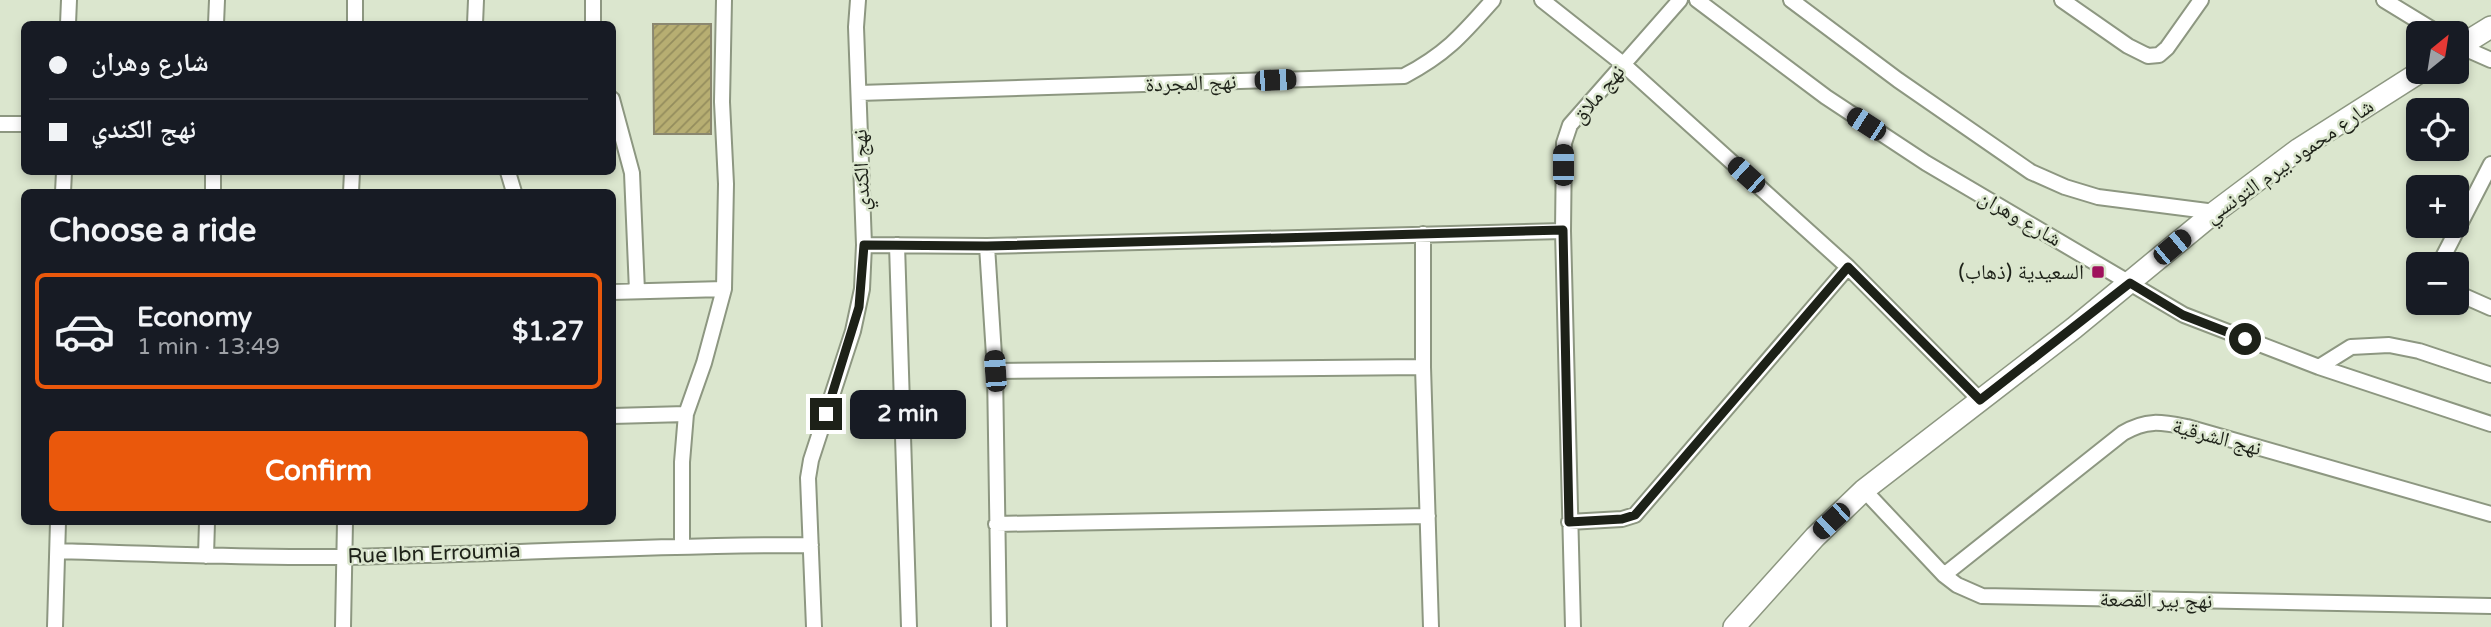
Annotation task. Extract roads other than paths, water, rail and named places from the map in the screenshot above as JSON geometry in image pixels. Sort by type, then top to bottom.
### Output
[{"type":"main road","points":[[2469,40],[2491,27]]},
{"type":"main road","name":"شارع محمود بيرم التونسي","points":[[1734,627],[1815,537],[1864,490],[2130,283],[2215,212],[2299,149],[2406,81]]},
{"type":"street","points":[[68,21],[69,0]]},
{"type":"street","points":[[216,21],[217,0]]},
{"type":"street","points":[[355,0],[355,21]]},
{"type":"street","points":[[475,21],[476,0]]},
{"type":"street","points":[[593,0],[593,21]]},
{"type":"street","points":[[682,545],[682,462],[686,414],[704,363],[724,289],[724,0]]},
{"type":"street","name":"نهج الكندي","points":[[814,627],[808,478],[811,460],[859,307],[864,245],[856,27],[859,0]]},
{"type":"street","name":"نهج المجردة","points":[[859,93],[1404,76],[1453,45],[1493,0]]},
{"type":"street","points":[[1542,0],[1623,64],[1848,267],[1980,400]]},
{"type":"street","name":"نهج ملاق","points":[[1573,627],[1563,230],[1564,143],[1567,133],[1680,0]]},
{"type":"street","name":"شارع وهران","points":[[1697,0],[1837,105],[1926,163],[2183,315],[2319,367],[2491,424]]},
{"type":"street","points":[[1791,0],[1898,80],[2031,172],[2065,187],[2098,197],[2215,212]]},
{"type":"street","points":[[2062,0],[2128,46],[2148,56],[2159,55],[2167,48],[2201,0]]},
{"type":"street","points":[[2384,0],[2418,21]]},
{"type":"street","points":[[2469,51],[2491,60]]},
{"type":"street","points":[[616,114],[632,173],[637,291]]},
{"type":"street","points":[[0,124],[21,124]]},
{"type":"street","points":[[2445,252],[2491,164]]},
{"type":"street","points":[[864,245],[987,246],[1563,230]]},
{"type":"street","points":[[1423,234],[1423,367],[1431,627]]},
{"type":"street","points":[[897,245],[909,627]]},
{"type":"street","points":[[987,246],[995,371],[999,627]]},
{"type":"street","points":[[1569,522],[1622,519],[1635,515],[1848,267]]},
{"type":"street","points":[[616,292],[724,289]]},
{"type":"street","points":[[2469,298],[2491,307]]},
{"type":"street","points":[[2319,367],[2351,347],[2389,345],[2419,351],[2491,375]]},
{"type":"street","points":[[995,371],[1423,367]]},
{"type":"street","points":[[616,416],[686,414]]},
{"type":"street","name":"نهج الشرقية","points":[[1944,575],[2123,433],[2144,423],[2161,422],[2187,427],[2491,514]]},
{"type":"street","name":"نهج بير القصعة","points":[[1864,490],[1944,575],[1957,585],[1982,596],[2491,606]]},
{"type":"street","points":[[996,524],[1428,516]]},
{"type":"street","points":[[55,627],[58,525]]},
{"type":"street","points":[[206,556],[207,525]]},
{"type":"street","points":[[342,627],[345,525]]},
{"type":"street","name":"Rue Ibn Erroumia","points":[[58,551],[343,557],[682,545],[811,545]]},
{"type":"place","name":"السعيدية (ذهاب)","points":[[2098,272]]}]
